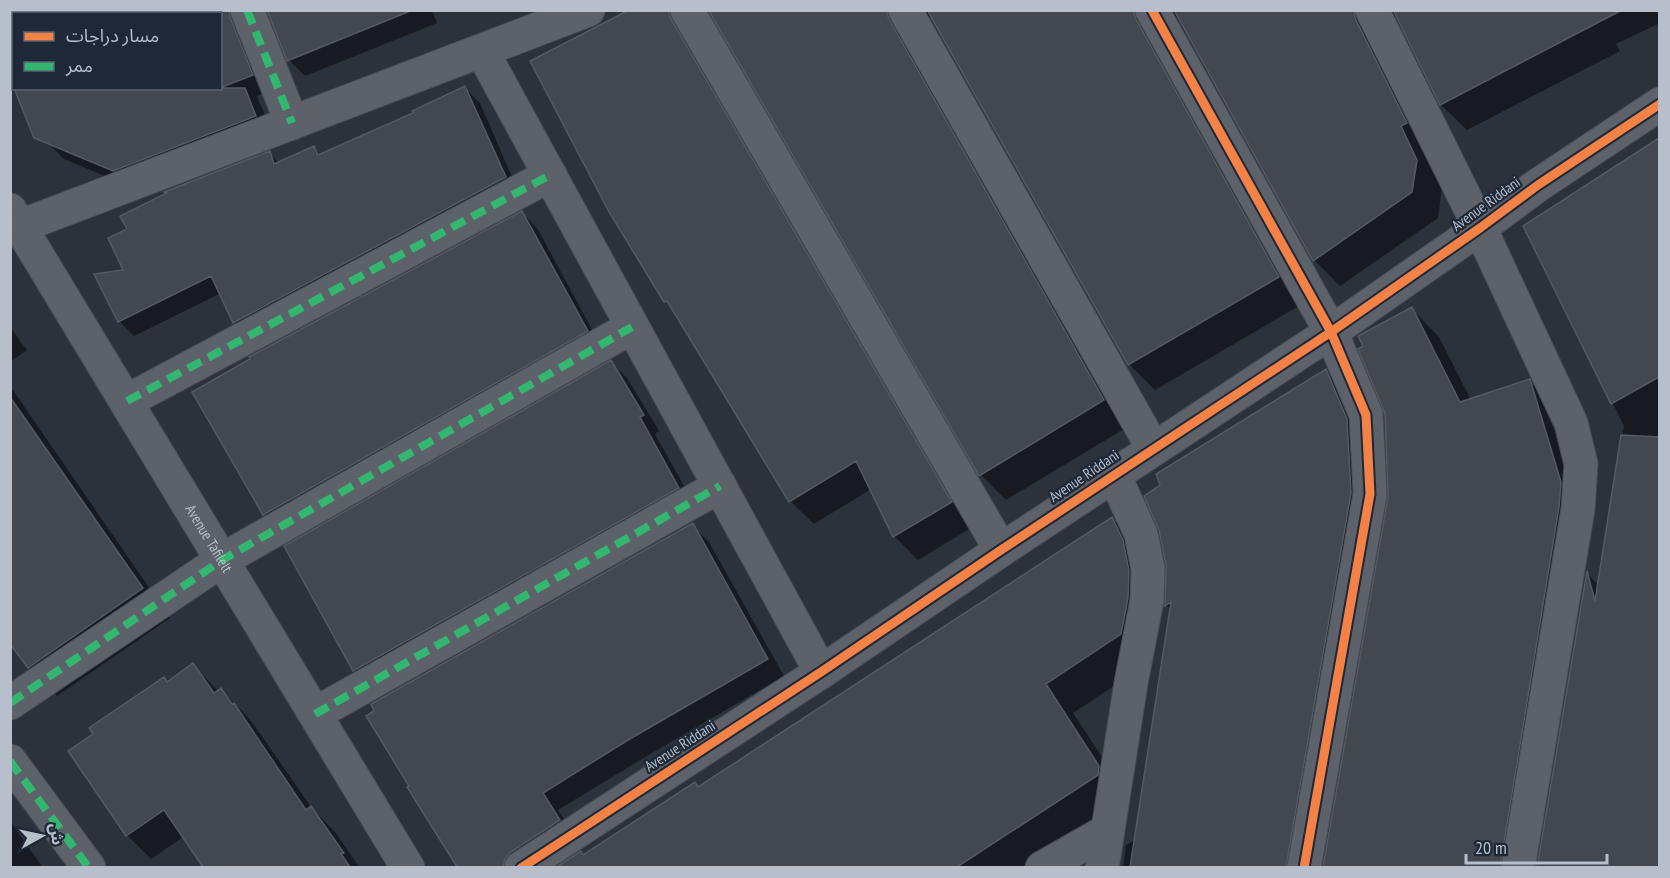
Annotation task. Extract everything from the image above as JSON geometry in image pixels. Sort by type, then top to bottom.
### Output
[{"type":"street","points":[[247,10],[292,123]]},
{"type":"street","points":[[16,218],[292,123],[588,10]]},
{"type":"street","points":[[687,10],[1001,550]]},
{"type":"street","points":[[905,10],[1153,448]]},
{"type":"street","points":[[1152,10],[1331,332],[1366,415],[1370,494],[1304,867]]},
{"type":"street","points":[[1372,10],[1480,228],[1571,423],[1581,464],[1578,509],[1518,867]]},
{"type":"street","points":[[482,51],[821,672]]},
{"type":"street","name":"Avenue Riddani","points":[[521,867],[821,672],[1153,448],[1331,332],[1538,185],[1659,104]]},
{"type":"street","points":[[127,401],[550,175]]},
{"type":"street","name":"Avenue Tafilelt","points":[[16,218],[408,867]]},
{"type":"street","points":[[10,703],[222,560],[632,327]]},
{"type":"street","points":[[1102,867],[1131,683],[1147,600],[1148,569],[1141,534],[1114,475]]},
{"type":"street","points":[[315,714],[720,486]]},
{"type":"street","points":[[10,761],[89,867]]},
{"type":"street","points":[[1042,867],[1107,831]]},
{"type":"building","points":[[220,10],[229,10],[253,75],[222,87],[222,12]]},
{"type":"building","points":[[267,10],[408,10],[408,12],[287,61]]},
{"type":"building","points":[[629,10],[668,10],[671,19],[952,502],[893,537],[856,461],[789,502],[667,301],[664,302],[609,212],[530,61]]},
{"type":"building","points":[[714,10],[886,10],[1104,400],[979,476],[710,13]]},
{"type":"building","points":[[927,10],[1133,10],[1279,277],[1128,365]]},
{"type":"building","points":[[1174,10],[1354,10],[1355,18],[1407,123],[1401,126],[1417,160],[1412,192],[1313,261]]},
{"type":"building","points":[[1393,10],[1622,10],[1440,105]]},
{"type":"building","points":[[465,86],[506,177],[233,323],[211,276],[118,322],[94,274],[123,270],[108,238],[127,229],[120,216],[167,193],[164,192],[270,151],[274,164],[314,146],[318,155],[413,113],[412,111]]},
{"type":"building","points":[[222,88],[245,88],[256,116],[113,171],[34,138],[15,90],[222,90]]},
{"type":"building","points":[[1659,138],[1659,377],[1611,404],[1523,226]]},
{"type":"building","points":[[522,211],[588,331],[263,515],[192,392],[250,359],[249,357]]},
{"type":"building","points":[[1412,307],[1460,402],[1530,379],[1561,482],[1559,507],[1500,867],[1323,867],[1388,497],[1385,414],[1358,349],[1363,346],[1358,336]]},
{"type":"building","points":[[611,360],[644,415],[640,417],[679,488],[353,671],[284,546]]},
{"type":"building","points":[[1326,369],[1347,419],[1351,493],[1286,867],[1130,867],[1171,602],[1165,606],[1166,565],[1159,530],[1144,496],[1160,485],[1156,474]]},
{"type":"building","points":[[10,397],[143,588],[28,668],[10,644]]},
{"type":"building","points":[[1621,435],[1659,437],[1659,867],[1537,867],[1587,571],[1595,601]]},
{"type":"building","points":[[1112,517],[1123,540],[1129,571],[1128,598],[1121,634],[1046,684],[1099,766],[1098,775],[957,867],[556,867],[581,851],[583,855],[695,782],[698,787]]},
{"type":"building","points":[[693,523],[768,659],[628,740],[543,793],[560,820],[511,852],[505,859],[503,867],[457,867],[366,716],[374,711],[371,704]]},
{"type":"building","points":[[193,663],[214,693],[221,688],[232,704],[234,703],[306,810],[311,806],[344,853],[341,854],[350,867],[203,867],[164,810],[126,836],[68,751],[93,734],[89,728],[164,677],[167,682]]},
{"type":"marked path","points":[[247,10],[292,123]]},
{"type":"marked path","points":[[127,401],[550,175]]},
{"type":"marked path","points":[[10,703],[222,560],[632,327]]},
{"type":"marked path","points":[[315,714],[720,486]]},
{"type":"marked path","points":[[10,761],[89,868]]},
{"type":"cycle path","points":[[1152,10],[1331,332],[1366,415],[1370,494],[1304,868]]},
{"type":"cycle path","points":[[521,868],[821,672],[1331,332],[1538,185],[1660,104]]}]
